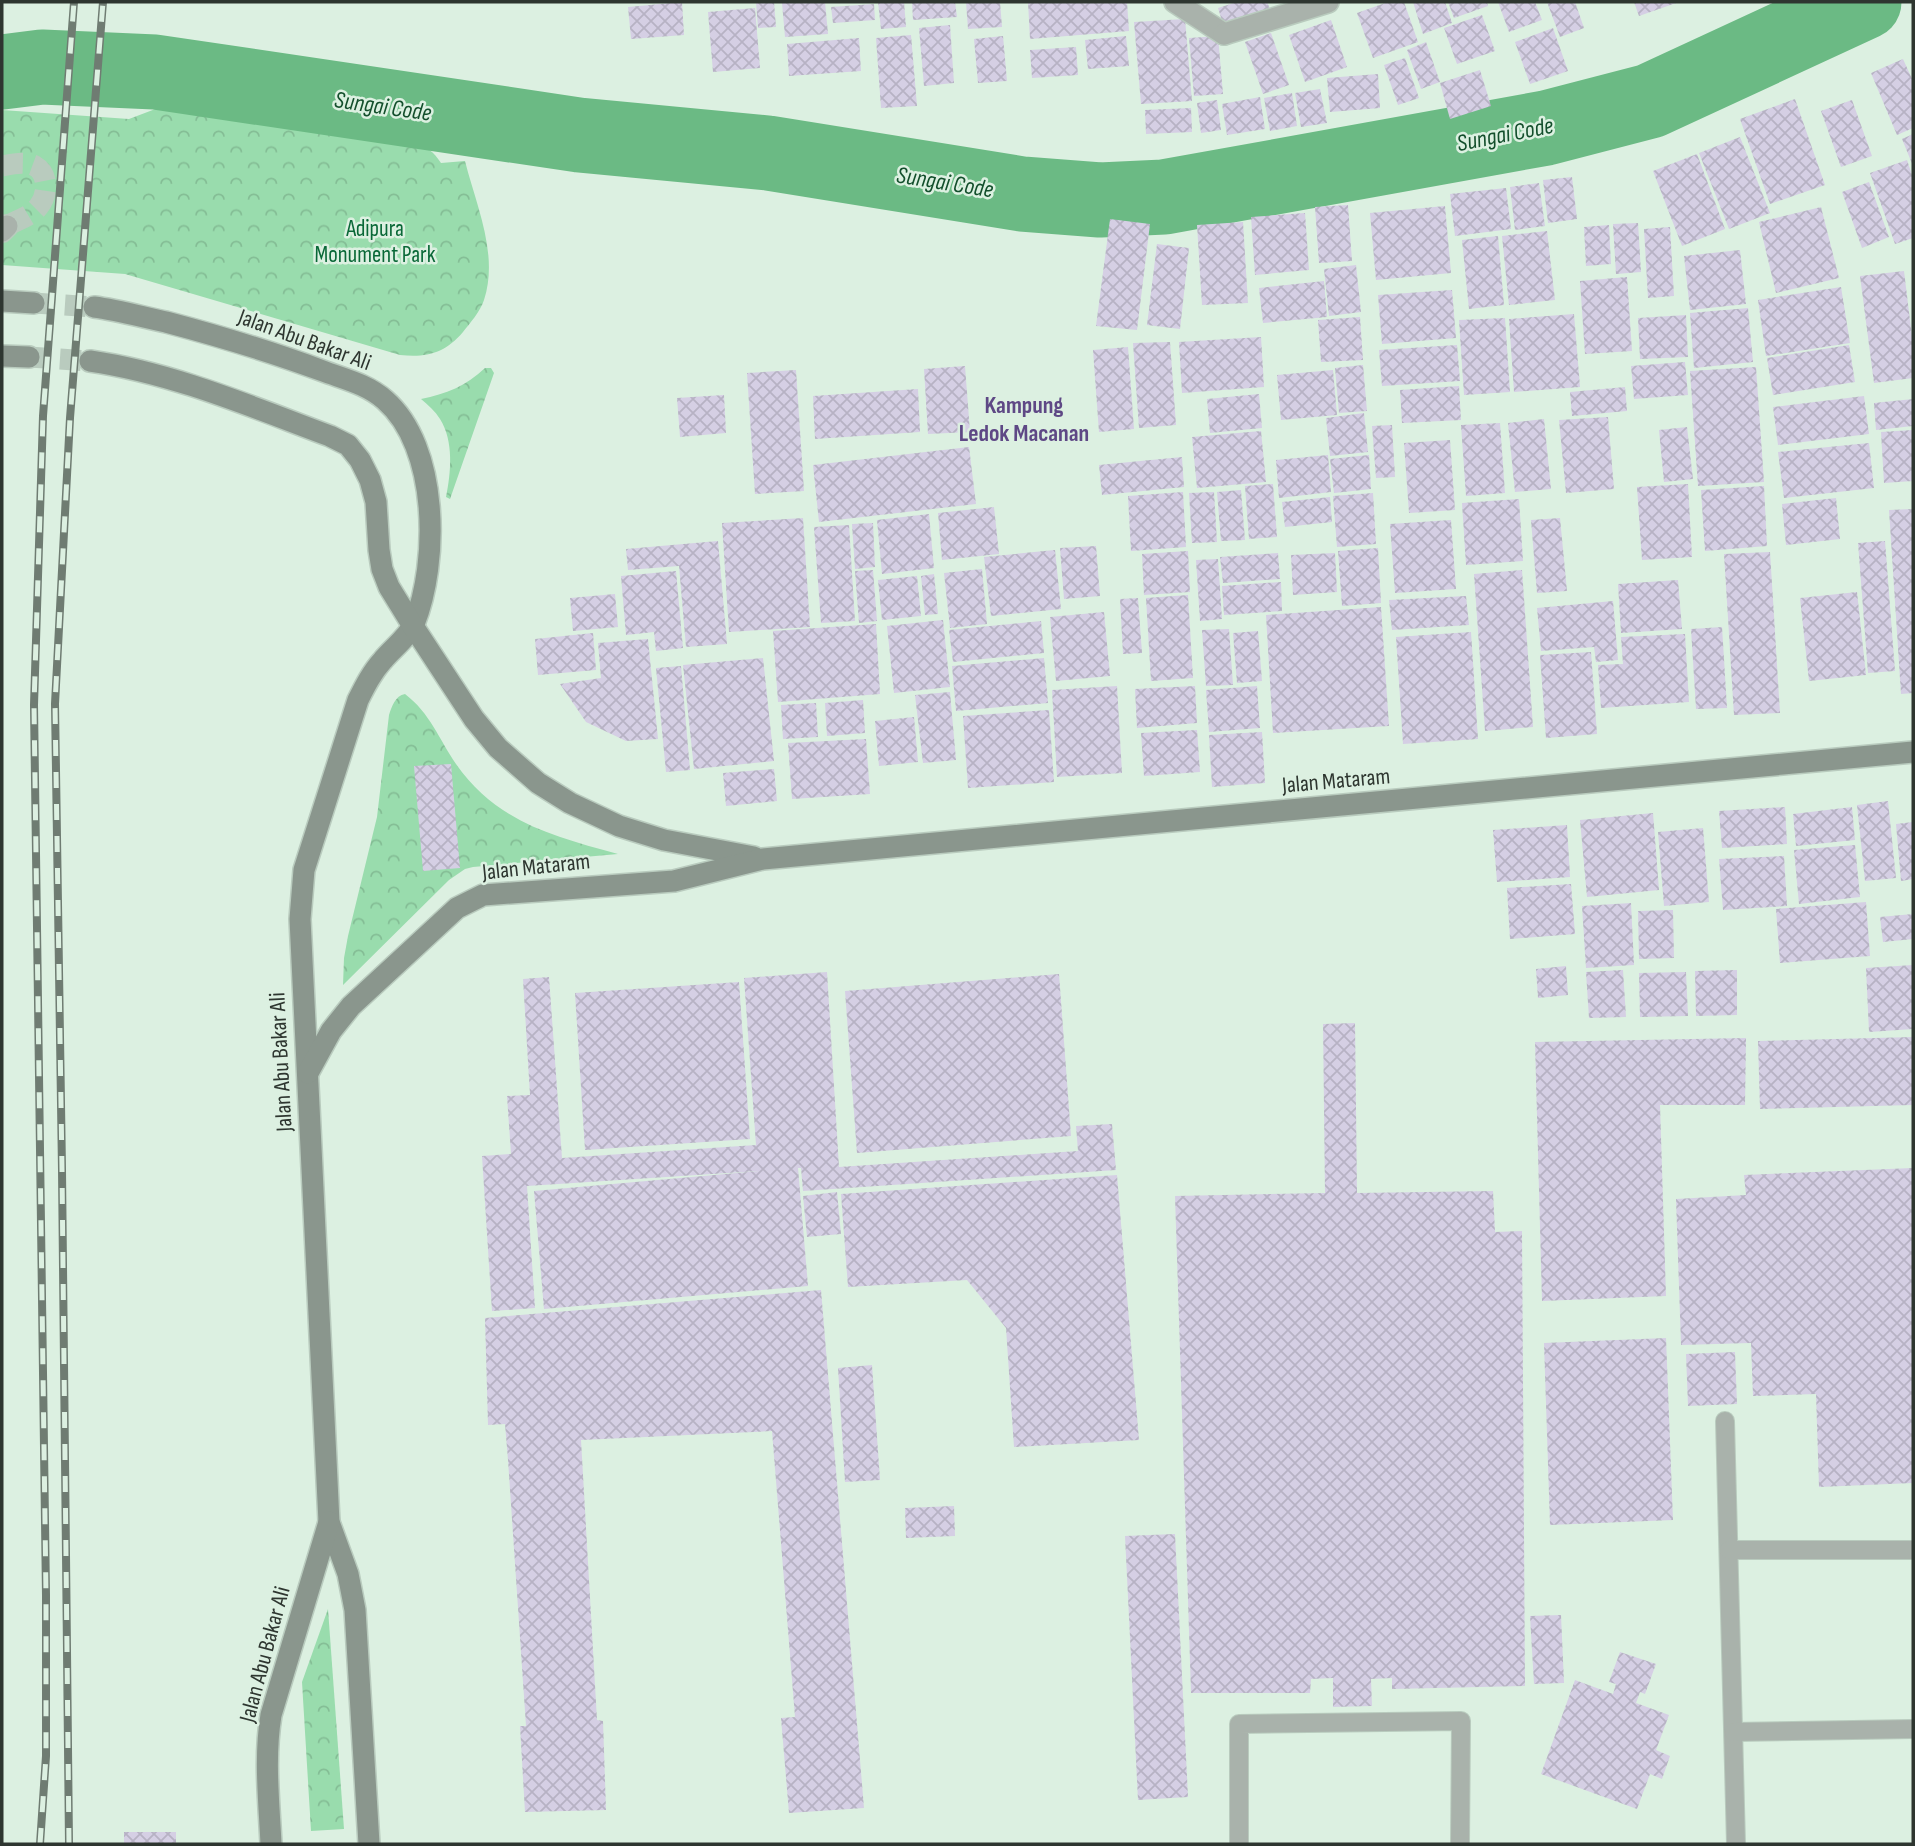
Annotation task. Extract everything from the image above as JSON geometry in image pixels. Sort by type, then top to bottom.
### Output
[{"type":"main road","points":[[2,301],[34,303]]},
{"type":"main road","name":"Jalan Abu Bakar Ali","points":[[94,307],[207,333],[292,359],[368,387],[396,411],[409,430],[418,448],[425,477],[430,552],[428,573],[413,626],[381,662],[358,700],[304,870],[300,919],[329,1522],[348,1574],[355,1610],[369,1844]]},
{"type":"main road","points":[[2,356],[29,357]]},
{"type":"main road","points":[[90,361],[117,365],[193,386],[330,436],[348,446],[360,460],[370,480],[376,502],[379,550],[389,587],[413,626]]},
{"type":"main road","name":"Jalan Mataram","points":[[413,626],[485,734],[538,783],[570,803],[640,834],[763,859]]},
{"type":"main road","name":"Jalan Mataram","points":[[307,1075],[341,1017],[448,916],[465,903],[492,893],[674,881],[763,859],[1913,752]]},
{"type":"main road","name":"Jalan Abu Bakar Ali","points":[[271,1844],[267,1755],[271,1715],[329,1522]]},
{"type":"street","points":[[1175,2],[1224,34]]},
{"type":"street","points":[[1205,2],[1224,34]]},
{"type":"street","points":[[1224,34],[1328,2]]},
{"type":"lane","points":[[1725,1421],[1736,1844]]},
{"type":"lane","points":[[1729,1550],[1913,1550]]},
{"type":"lane","points":[[1239,1844],[1239,1724],[1461,1721],[1460,1844]]},
{"type":"lane","points":[[1734,1732],[1913,1728]]},
{"type":"green space","name":"Adipura Monument Park","points":[[158,108],[415,142],[430,150],[441,163],[465,161],[480,212],[489,265],[484,300],[477,313],[463,332],[442,349],[427,355],[400,355],[125,274],[2,265],[2,110],[129,119]]},
{"type":"green space","points":[[485,368],[491,368],[494,373],[450,499],[446,497],[450,468],[448,437],[438,416],[421,399],[455,388],[471,380]]},
{"type":"green space","points":[[405,694],[428,718],[456,764],[489,800],[528,824],[549,833],[618,854],[465,869],[449,880],[343,985],[348,936],[377,817],[389,715],[396,699]]},
{"type":"green space","points":[[328,1609],[344,1829],[311,1831],[302,1682]]},
{"type":"building","points":[[682,2],[684,35],[631,39],[628,7]]},
{"type":"building","points":[[756,2],[774,2],[776,27],[758,28]]},
{"type":"building","points":[[825,2],[828,34],[785,37],[782,3]]},
{"type":"building","points":[[878,2],[904,2],[906,27],[881,29]]},
{"type":"building","points":[[912,2],[955,2],[957,17],[913,20]]},
{"type":"building","points":[[966,2],[1000,2],[1002,27],[968,29]]},
{"type":"building","points":[[1028,2],[1127,2],[1129,31],[1030,39]]},
{"type":"building","points":[[1237,2],[1267,2],[1271,11],[1224,27],[1218,8]]},
{"type":"building","points":[[1388,2],[1404,2],[1418,42],[1373,58],[1357,13]]},
{"type":"building","points":[[1413,2],[1445,2],[1452,23],[1423,34]]},
{"type":"building","points":[[1448,2],[1487,2],[1488,6],[1454,18]]},
{"type":"building","points":[[1498,2],[1535,2],[1542,20],[1509,32]]},
{"type":"building","points":[[1547,2],[1575,2],[1584,28],[1560,37]]},
{"type":"building","points":[[1634,2],[1679,2],[1639,16]]},
{"type":"building","points":[[874,4],[875,20],[833,23],[831,7]]},
{"type":"building","points":[[755,8],[760,68],[713,72],[708,12]]},
{"type":"building","points":[[1482,15],[1495,51],[1457,64],[1444,28]]},
{"type":"building","points":[[1185,19],[1192,101],[1141,104],[1134,22]]},
{"type":"building","points":[[1331,20],[1347,67],[1305,82],[1289,35]]},
{"type":"building","points":[[950,25],[954,83],[924,86],[919,28]]},
{"type":"building","points":[[1553,28],[1568,71],[1530,84],[1515,42]]},
{"type":"building","points":[[1271,33],[1289,85],[1263,94],[1245,42]]},
{"type":"building","points":[[911,35],[917,106],[881,108],[876,38]]},
{"type":"building","points":[[1003,36],[1007,81],[978,83],[974,39]]},
{"type":"building","points":[[1126,36],[1129,66],[1088,69],[1085,40]]},
{"type":"building","points":[[1218,36],[1223,94],[1194,96],[1189,38]]},
{"type":"building","points":[[859,38],[861,71],[789,76],[787,44]]},
{"type":"building","points":[[1426,42],[1440,82],[1421,89],[1407,50]]},
{"type":"building","points":[[1076,47],[1078,75],[1032,78],[1030,50]]},
{"type":"building","points":[[1405,58],[1419,98],[1398,105],[1384,65]]},
{"type":"building","points":[[1903,59],[1913,81],[1913,128],[1897,135],[1871,73]]},
{"type":"building","points":[[1480,70],[1491,106],[1450,119],[1440,83]]},
{"type":"building","points":[[1378,74],[1380,108],[1330,112],[1327,78]]},
{"type":"building","points":[[1320,89],[1327,123],[1301,127],[1295,93]]},
{"type":"building","points":[[1292,93],[1297,126],[1270,131],[1264,98]]},
{"type":"building","points":[[1260,97],[1265,129],[1227,135],[1222,104]]},
{"type":"building","points":[[1795,99],[1825,185],[1770,204],[1740,119]]},
{"type":"building","points":[[1217,100],[1221,130],[1201,133],[1197,103]]},
{"type":"building","points":[[1852,100],[1872,156],[1841,167],[1821,111]]},
{"type":"building","points":[[1191,108],[1192,132],[1146,134],[1145,110]]},
{"type":"building","points":[[1913,134],[1913,166],[1902,139]]},
{"type":"building","points":[[1740,137],[1770,213],[1729,229],[1699,153]]},
{"type":"building","points":[[1697,154],[1725,229],[1682,246],[1653,171]]},
{"type":"building","points":[[1907,160],[1913,178],[1913,238],[1895,244],[1870,173]]},
{"type":"building","points":[[1572,177],[1577,219],[1548,223],[1543,180]]},
{"type":"building","points":[[1869,182],[1889,237],[1862,248],[1842,192]]},
{"type":"building","points":[[1539,183],[1545,226],[1515,230],[1510,187]]},
{"type":"building","points":[[1506,188],[1511,229],[1455,236],[1450,194]]},
{"type":"building","points":[[1348,205],[1352,261],[1319,263],[1315,207]]},
{"type":"building","points":[[1445,206],[1451,273],[1376,280],[1370,213]]},
{"type":"building","points":[[1821,207],[1839,278],[1776,293],[1759,222]]},
{"type":"building","points":[[1305,213],[1309,270],[1255,275],[1251,217]]},
{"type":"building","points":[[1110,219],[1150,224],[1137,330],[1096,326]]},
{"type":"building","points":[[1243,222],[1248,303],[1202,305],[1197,225]]},
{"type":"building","points":[[1638,223],[1641,272],[1616,274],[1613,224]]},
{"type":"building","points":[[1609,225],[1611,264],[1586,266],[1584,227]]},
{"type":"building","points":[[1670,227],[1674,296],[1648,298],[1644,229]]},
{"type":"building","points":[[1547,231],[1555,300],[1509,305],[1502,236]]},
{"type":"building","points":[[1498,236],[1504,305],[1469,309],[1462,240]]},
{"type":"building","points":[[1157,244],[1189,248],[1180,329],[1147,325]]},
{"type":"building","points":[[1740,250],[1746,304],[1690,310],[1684,256]]},
{"type":"building","points":[[1356,265],[1361,312],[1329,316],[1324,269]]},
{"type":"building","points":[[1904,271],[1913,345],[1913,378],[1874,383],[1860,276]]},
{"type":"building","points":[[1627,277],[1632,351],[1585,354],[1580,281]]},
{"type":"building","points":[[1324,281],[1327,317],[1263,323],[1259,288]]},
{"type":"building","points":[[1841,287],[1850,343],[1766,356],[1758,300]]},
{"type":"building","points":[[1452,290],[1456,338],[1382,344],[1378,295]]},
{"type":"building","points":[[1748,308],[1753,362],[1694,368],[1690,313]]},
{"type":"building","points":[[1574,314],[1580,387],[1514,392],[1509,319]]},
{"type":"building","points":[[1686,315],[1688,357],[1640,359],[1638,318]]},
{"type":"building","points":[[1360,317],[1363,360],[1321,362],[1318,320]]},
{"type":"building","points":[[1505,318],[1510,392],[1464,395],[1459,320]]},
{"type":"building","points":[[1261,337],[1264,387],[1182,393],[1179,342]]},
{"type":"building","points":[[1170,342],[1176,425],[1139,428],[1133,343]]},
{"type":"building","points":[[1457,345],[1460,381],[1382,386],[1379,350]]},
{"type":"building","points":[[1849,345],[1855,382],[1773,395],[1767,358]]},
{"type":"building","points":[[1128,347],[1134,429],[1099,432],[1093,350]]},
{"type":"building","points":[[1685,362],[1688,395],[1634,399],[1631,366]]},
{"type":"building","points":[[1363,365],[1367,411],[1339,413],[1335,368]]},
{"type":"building","points":[[965,366],[970,432],[928,434],[924,369]]},
{"type":"building","points":[[1756,367],[1764,482],[1698,486],[1690,371]]},
{"type":"building","points":[[796,370],[804,491],[755,494],[747,373]]},
{"type":"building","points":[[1333,370],[1337,415],[1281,420],[1277,375]]},
{"type":"building","points":[[1459,386],[1461,420],[1402,423],[1400,390]]},
{"type":"building","points":[[1625,387],[1627,411],[1572,416],[1570,392]]},
{"type":"building","points":[[918,389],[920,432],[815,439],[813,396]]},
{"type":"building","points":[[1259,394],[1262,428],[1210,433],[1207,399]]},
{"type":"building","points":[[724,395],[726,433],[680,437],[677,398]]},
{"type":"building","points":[[1864,396],[1869,434],[1778,445],[1773,407]]},
{"type":"building","points":[[1913,399],[1913,426],[1876,430],[1874,403]]},
{"type":"building","points":[[1364,413],[1368,452],[1330,456],[1326,418]]},
{"type":"building","points":[[1608,417],[1614,489],[1566,493],[1559,420]]},
{"type":"building","points":[[1544,419],[1551,489],[1515,492],[1508,423]]},
{"type":"building","points":[[1500,423],[1505,493],[1466,496],[1461,425]]},
{"type":"building","points":[[1392,425],[1395,477],[1376,478],[1372,426]]},
{"type":"building","points":[[1687,427],[1693,479],[1664,482],[1659,430]]},
{"type":"building","points":[[1913,430],[1913,481],[1884,483],[1881,432]]},
{"type":"building","points":[[1261,431],[1266,482],[1197,488],[1192,437]]},
{"type":"building","points":[[1450,440],[1455,510],[1409,513],[1404,443]]},
{"type":"building","points":[[1869,443],[1874,488],[1784,498],[1778,452]]},
{"type":"building","points":[[969,447],[976,504],[819,522],[813,465]]},
{"type":"building","points":[[1328,455],[1331,492],[1279,498],[1276,460]]},
{"type":"building","points":[[1369,455],[1371,489],[1334,493],[1330,459]]},
{"type":"building","points":[[1182,457],[1184,487],[1102,495],[1099,465]]},
{"type":"building","points":[[1273,484],[1277,537],[1249,539],[1245,486]]},
{"type":"building","points":[[1688,484],[1692,557],[1642,560],[1637,487]]},
{"type":"building","points":[[1764,486],[1767,546],[1705,551],[1701,490]]},
{"type":"building","points":[[1241,490],[1245,540],[1221,541],[1217,492]]},
{"type":"building","points":[[1183,492],[1186,547],[1131,551],[1128,496]]},
{"type":"building","points":[[1214,492],[1217,542],[1192,543],[1189,493]]},
{"type":"building","points":[[1373,493],[1376,544],[1337,547],[1333,496]]},
{"type":"building","points":[[1330,497],[1332,522],[1285,527],[1282,502]]},
{"type":"building","points":[[1836,498],[1840,539],[1786,545],[1782,504]]},
{"type":"building","points":[[1519,499],[1523,561],[1466,565],[1462,503]]},
{"type":"building","points":[[994,507],[999,554],[942,560],[938,513]]},
{"type":"building","points":[[1913,509],[1913,693],[1901,694],[1889,510]]},
{"type":"building","points":[[929,514],[934,568],[882,574],[877,520]]},
{"type":"building","points":[[803,518],[810,627],[729,632],[722,523]]},
{"type":"building","points":[[1560,518],[1567,591],[1537,593],[1531,520]]},
{"type":"building","points":[[1451,520],[1456,589],[1395,593],[1390,524]]},
{"type":"building","points":[[873,523],[875,567],[855,569],[852,524]]},
{"type":"building","points":[[849,525],[855,621],[821,623],[814,527]]},
{"type":"building","points":[[718,541],[727,644],[686,647],[679,566],[628,570],[626,549]]},
{"type":"building","points":[[1885,541],[1895,671],[1868,673],[1858,543]]},
{"type":"building","points":[[1096,546],[1100,596],[1064,599],[1060,548]]},
{"type":"building","points":[[1378,548],[1381,603],[1342,606],[1338,551]]},
{"type":"building","points":[[1055,550],[1061,609],[991,616],[984,557]]},
{"type":"building","points":[[1188,551],[1190,592],[1144,595],[1142,554]]},
{"type":"building","points":[[1770,552],[1780,713],[1734,715],[1724,554]]},
{"type":"building","points":[[1278,553],[1280,579],[1223,583],[1220,557]]},
{"type":"building","points":[[1335,553],[1337,592],[1293,595],[1291,555]]},
{"type":"building","points":[[1218,559],[1222,619],[1200,621],[1196,560]]},
{"type":"building","points":[[982,569],[987,624],[950,628],[944,573]]},
{"type":"building","points":[[873,570],[877,621],[859,623],[855,571]]},
{"type":"building","points":[[1522,570],[1533,727],[1485,731],[1474,574]]},
{"type":"building","points":[[676,571],[683,648],[656,651],[654,632],[626,635],[621,576]]},
{"type":"building","points":[[934,574],[938,614],[925,615],[921,576]]},
{"type":"building","points":[[917,576],[921,616],[882,620],[878,580]]},
{"type":"building","points":[[1678,580],[1682,629],[1621,633],[1618,584]]},
{"type":"building","points":[[1281,582],[1282,611],[1224,615],[1222,586]]},
{"type":"building","points":[[1857,592],[1866,675],[1809,681],[1800,598]]},
{"type":"building","points":[[615,594],[618,627],[573,631],[570,598]]},
{"type":"building","points":[[1188,595],[1193,678],[1151,681],[1146,598]]},
{"type":"building","points":[[1466,596],[1469,625],[1392,630],[1389,600]]},
{"type":"building","points":[[1138,598],[1142,653],[1123,654],[1120,599]]},
{"type":"building","points":[[1613,601],[1618,660],[1596,662],[1594,647],[1541,651],[1537,608]]},
{"type":"building","points":[[1381,607],[1389,726],[1273,733],[1266,615]]},
{"type":"building","points":[[1104,612],[1110,676],[1056,681],[1050,617]]},
{"type":"building","points":[[943,620],[950,687],[894,693],[887,626]]},
{"type":"building","points":[[1041,621],[1044,653],[953,662],[949,630]]},
{"type":"building","points":[[876,624],[880,694],[778,702],[773,631]]},
{"type":"building","points":[[1722,627],[1727,708],[1696,709],[1691,629]]},
{"type":"building","points":[[1229,629],[1233,685],[1206,686],[1202,630]]},
{"type":"building","points":[[1258,631],[1262,681],[1237,683],[1233,633]]},
{"type":"building","points":[[1471,632],[1478,739],[1403,744],[1396,637]]},
{"type":"building","points":[[593,633],[596,670],[538,675],[535,639]]},
{"type":"building","points":[[1685,634],[1689,702],[1601,708],[1598,665],[1623,664],[1621,637]]},
{"type":"building","points":[[648,639],[658,739],[626,741],[586,722],[560,684],[601,678],[598,643]]},
{"type":"building","points":[[1591,652],[1597,734],[1546,738],[1540,655]]},
{"type":"building","points":[[763,658],[774,761],[694,769],[683,665]]},
{"type":"building","points":[[1044,658],[1048,703],[956,711],[952,666]]},
{"type":"building","points":[[681,666],[690,770],[666,772],[656,668]]},
{"type":"building","points":[[1117,686],[1122,773],[1057,777],[1052,690]]},
{"type":"building","points":[[1195,686],[1197,723],[1137,728],[1135,689]]},
{"type":"building","points":[[1257,686],[1260,728],[1209,732],[1206,690]]},
{"type":"building","points":[[950,692],[956,760],[923,763],[915,695]]},
{"type":"building","points":[[863,700],[865,733],[827,736],[825,703]]},
{"type":"building","points":[[816,703],[818,737],[783,739],[781,705]]},
{"type":"building","points":[[1049,710],[1054,782],[968,788],[963,716]]},
{"type":"building","points":[[914,717],[918,762],[879,766],[875,721]]},
{"type":"building","points":[[1197,730],[1200,772],[1144,776],[1141,733]]},
{"type":"building","points":[[1262,732],[1265,783],[1212,787],[1209,735]]},
{"type":"building","points":[[866,739],[870,794],[792,799],[788,743]]},
{"type":"building","points":[[451,764],[460,868],[423,871],[414,766]]},
{"type":"building","points":[[774,769],[777,801],[726,806],[723,773]]},
{"type":"building","points":[[1888,801],[1896,878],[1865,881],[1857,805]]},
{"type":"building","points":[[1785,807],[1787,844],[1722,848],[1719,811]]},
{"type":"building","points":[[1852,807],[1855,840],[1796,846],[1793,814]]},
{"type":"building","points":[[1653,813],[1659,890],[1587,897],[1580,820]]},
{"type":"building","points":[[1913,822],[1913,879],[1901,881],[1896,824]]},
{"type":"building","points":[[1567,825],[1570,877],[1497,882],[1493,830]]},
{"type":"building","points":[[1703,828],[1709,902],[1664,906],[1658,832]]},
{"type":"building","points":[[1855,845],[1860,897],[1799,904],[1794,850]]},
{"type":"building","points":[[1784,856],[1787,906],[1723,910],[1719,859]]},
{"type":"building","points":[[1571,884],[1575,934],[1510,939],[1507,888]]},
{"type":"building","points":[[1866,902],[1870,956],[1780,963],[1776,909]]},
{"type":"building","points":[[1631,903],[1634,965],[1586,968],[1582,906]]},
{"type":"building","points":[[1673,910],[1674,958],[1639,959],[1638,911]]},
{"type":"building","points":[[1913,914],[1913,939],[1883,942],[1880,917]]},
{"type":"building","points":[[1913,965],[1913,1029],[1869,1032],[1866,968]]},
{"type":"building","points":[[1566,966],[1568,995],[1538,998],[1536,969]]},
{"type":"building","points":[[1623,970],[1626,1017],[1589,1018],[1586,972]]},
{"type":"building","points":[[1737,970],[1737,1015],[1696,1016],[1695,971]]},
{"type":"building","points":[[827,972],[839,1167],[1078,1151],[1076,1126],[1112,1124],[1116,1170],[803,1191],[801,1168],[798,1168],[808,1286],[544,1309],[534,1191],[759,1171],[527,1186],[535,1308],[492,1311],[482,1156],[511,1154],[507,1096],[530,1095],[523,979],[549,977],[562,1158],[756,1145],[744,978]]},
{"type":"building","points":[[1686,972],[1688,1016],[1640,1017],[1639,973]]},
{"type":"building","points":[[1059,974],[1071,1136],[857,1153],[845,991]]},
{"type":"building","points":[[739,982],[750,1139],[585,1150],[575,993]]},
{"type":"building","points":[[1355,1023],[1357,1193],[1493,1191],[1495,1232],[1522,1231],[1525,1686],[1392,1689],[1392,1678],[1371,1679],[1372,1706],[1333,1707],[1333,1678],[1311,1679],[1310,1693],[1191,1693],[1175,1196],[1325,1193],[1323,1024]]},
{"type":"building","points":[[1913,1037],[1913,1105],[1760,1109],[1758,1041]]},
{"type":"building","points":[[1746,1038],[1745,1105],[1660,1105],[1666,1296],[1542,1301],[1535,1042]]},
{"type":"building","points":[[1913,1168],[1913,1483],[1819,1487],[1816,1394],[1753,1396],[1751,1343],[1681,1345],[1676,1199],[1746,1195],[1744,1175]]},
{"type":"building","points":[[1117,1175],[1139,1440],[1014,1447],[1006,1328],[967,1280],[848,1287],[841,1194]]},
{"type":"building","points":[[837,1192],[841,1234],[807,1237],[803,1196]]},
{"type":"building","points":[[821,1290],[864,1808],[789,1813],[781,1718],[795,1717],[772,1431],[581,1440],[597,1720],[603,1721],[606,1810],[525,1812],[520,1726],[526,1726],[508,1460],[505,1424],[488,1425],[485,1318]]},
{"type":"building","points":[[1666,1338],[1673,1520],[1550,1525],[1544,1343]]},
{"type":"building","points":[[1735,1352],[1737,1404],[1688,1406],[1686,1354]]},
{"type":"building","points":[[872,1365],[880,1480],[845,1482],[838,1368]]},
{"type":"building","points":[[954,1506],[955,1536],[906,1538],[905,1508]]},
{"type":"building","points":[[1175,1534],[1188,1797],[1138,1800],[1125,1536]]},
{"type":"building","points":[[1561,1615],[1564,1683],[1534,1684],[1530,1616]]},
{"type":"building","points":[[1620,1652],[1656,1664],[1645,1694],[1640,1692],[1636,1703],[1669,1715],[1656,1750],[1670,1756],[1662,1779],[1650,1774],[1637,1809],[1541,1774],[1575,1680],[1613,1694],[1616,1684],[1609,1682]]},
{"type":"building","points":[[124,1832],[176,1832],[176,1844],[124,1844]]},
{"type":"waterway","name":"Sungai Code","points":[[2,72],[42,67],[155,72],[579,135],[768,153],[1022,194],[1100,200],[1164,197],[1546,128],[1650,101],[1864,2]]},
{"type":"tunnel","points":[[2,166],[31,164],[43,174],[46,185],[42,201],[36,209],[7,226]]},
{"type":"tunnel","points":[[34,303],[94,307]]},
{"type":"tunnel","points":[[29,357],[90,361]]},
{"type":"railway","points":[[40,1844],[46,1756],[46,1595],[34,705],[43,416],[74,2]]},
{"type":"railway","points":[[69,1844],[55,704],[70,418],[103,2]]},
{"type":"district","name":"Kampung Ledok Macanan","points":[[1024,419]]}]
